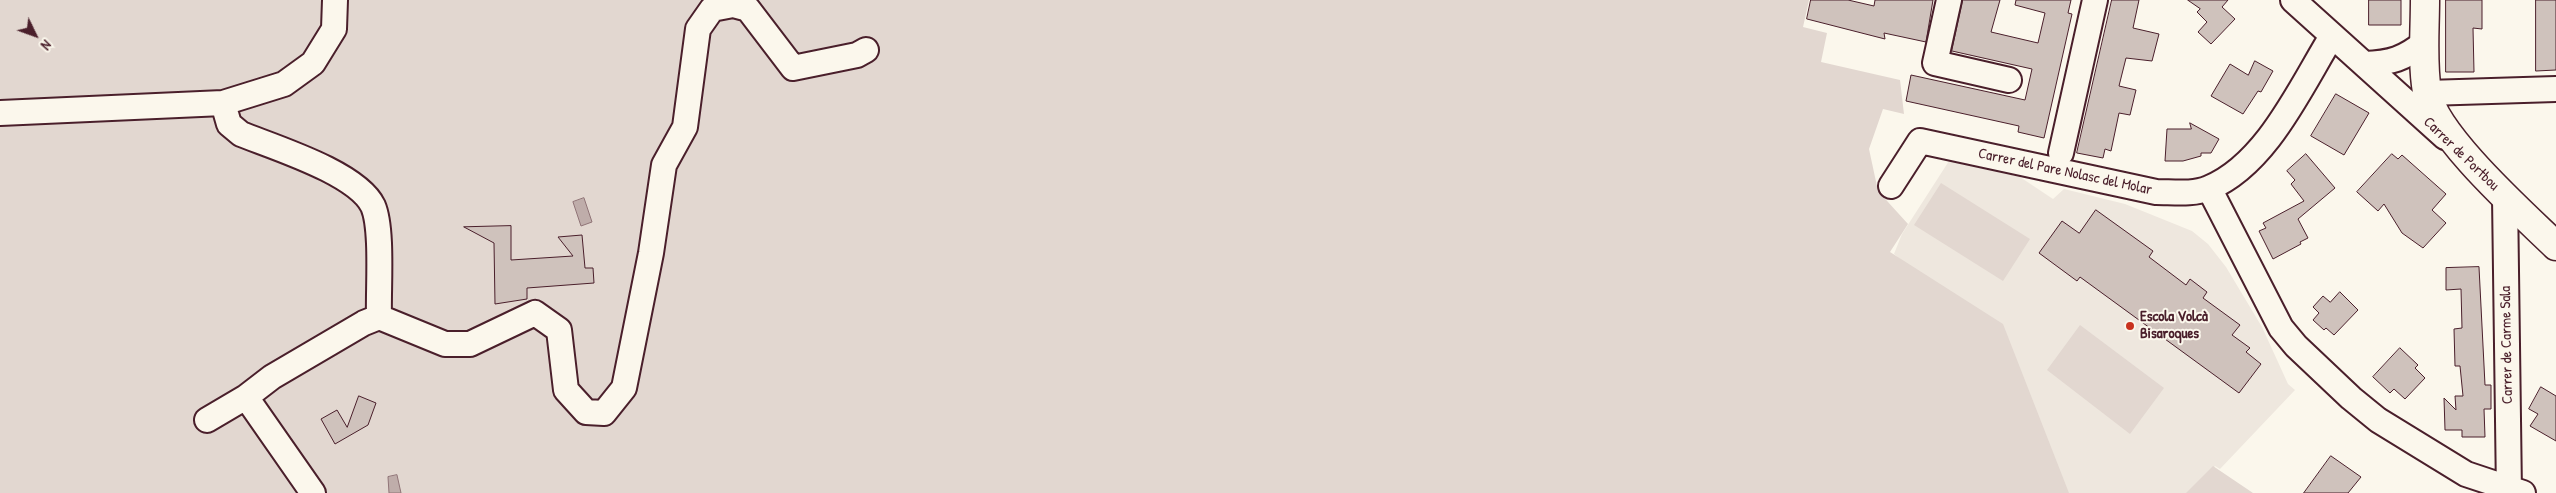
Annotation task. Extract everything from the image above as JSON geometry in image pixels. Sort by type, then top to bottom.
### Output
[{"type":"main road","points":[[2425,0],[2427,93],[2432,111],[2472,161]]},
{"type":"main road","name":"Carrer de Portbou","points":[[2472,161],[2505,197],[2556,246]]},
{"type":"street","points":[[0,113],[223,104],[284,84],[313,63],[334,29],[335,0]]},
{"type":"street","points":[[1949,0],[1935,63],[2009,80]]},
{"type":"street","points":[[2061,153],[2095,0]]},
{"type":"street","name":"Carrer de Portbou","points":[[2293,0],[2472,161]]},
{"type":"street","points":[[207,420],[246,396],[272,377],[364,322],[379,317],[445,344],[470,344],[535,313],[559,330],[566,390],[586,412],[604,413],[624,388],[633,352],[652,253],[664,165],[685,127],[698,29],[712,9],[733,5],[748,9],[793,68],[857,55],[866,50]]},
{"type":"street","name":"Carrer del Pare Nolasc del Molar","points":[[1891,186],[1920,141],[2156,192],[2190,192],[2209,188],[2247,162],[2269,138],[2332,36]]},
{"type":"street","points":[[2364,64],[2390,63],[2413,52],[2425,42]]},
{"type":"street","points":[[2427,93],[2556,89]]},
{"type":"street","points":[[223,104],[226,117],[234,129],[340,175],[367,197],[373,207],[378,232],[379,317]]},
{"type":"street","points":[[2209,188],[2282,328],[2296,346],[2351,398],[2378,420],[2466,474],[2513,491]]},
{"type":"street","name":"Carrer de Carme Sala","points":[[2505,197],[2513,491]]},
{"type":"street","points":[[246,396],[313,493]]},
{"type":"shaded area","points":[[0,0],[1809,0],[1803,27],[1827,33],[1821,62],[1900,80],[1904,114],[1883,109],[1869,149],[1878,191],[1908,224],[1890,252],[2003,324],[2069,493],[0,493]]},
{"type":"shaded area","name":"Escola Volcà Bisaroques","points":[[1949,161],[2020,177],[2053,199],[2064,189],[2125,204],[2192,231],[2208,244],[2226,267],[2262,327],[2288,384],[2295,390],[2220,469],[2215,466],[2190,493],[2065,493],[1923,278],[1894,254],[1902,234]]},
{"type":"shaded area","points":[[1941,183],[2030,239],[2003,281],[1914,225]]},
{"type":"shaded area","points":[[584,198],[592,222],[581,226],[573,202]]},
{"type":"shaded area","points":[[2080,325],[2164,388],[2130,434],[2047,370]]},
{"type":"shaded area","points":[[2213,466],[2253,493],[2186,493]]},
{"type":"shaded area","points":[[397,475],[401,493],[389,493],[388,477]]},
{"type":"building","points":[[1811,0],[1848,0],[1874,6],[1875,0],[1933,0],[1926,42],[1884,33],[1885,39],[1807,19]]},
{"type":"building","points":[[1963,0],[2000,0],[1991,32],[2038,43],[2045,13],[2015,5],[2016,0],[2071,0],[2068,13],[2072,14],[2044,138],[2018,132],[2019,126],[1906,101],[1911,75],[2025,100],[2032,69],[1952,51]]},
{"type":"building","points":[[2112,0],[2139,0],[2133,28],[2159,34],[2152,61],[2126,58],[2119,86],[2136,90],[2130,115],[2119,113],[2111,151],[2105,149],[2103,158],[2077,153]]},
{"type":"building","points":[[2188,0],[2228,0],[2222,7],[2235,19],[2211,44],[2198,32],[2207,22],[2197,12],[2200,9]]},
{"type":"building","points":[[2369,0],[2401,0],[2401,25],[2369,25]]},
{"type":"building","points":[[2446,0],[2482,0],[2482,29],[2473,28],[2474,72],[2446,72]]},
{"type":"building","points":[[2536,0],[2556,0],[2556,70],[2536,71]]},
{"type":"building","points":[[2255,61],[2273,71],[2261,92],[2258,91],[2243,114],[2211,96],[2230,64],[2248,75]]},
{"type":"building","points":[[2336,94],[2369,113],[2344,155],[2311,136]]},
{"type":"building","points":[[2190,123],[2219,139],[2211,153],[2201,153],[2201,156],[2183,161],[2165,161],[2167,129],[2191,129]]},
{"type":"building","points":[[2306,154],[2335,188],[2298,219],[2308,238],[2300,242],[2301,244],[2273,259],[2259,231],[2266,228],[2263,223],[2304,201],[2291,184],[2295,180],[2287,171]]},
{"type":"building","points":[[2392,154],[2398,159],[2402,155],[2446,194],[2432,210],[2446,223],[2423,248],[2402,233],[2384,204],[2378,211],[2357,192]]},
{"type":"building","points":[[2096,210],[2153,251],[2149,257],[2186,285],[2190,279],[2207,292],[2203,298],[2240,325],[2232,335],[2250,348],[2246,352],[2261,364],[2239,393],[2080,277],[2077,281],[2039,253],[2062,221],[2079,233]]},
{"type":"building","points":[[511,226],[511,260],[573,256],[558,237],[582,235],[585,268],[593,268],[594,283],[527,288],[527,299],[495,304],[494,243],[464,227]]},
{"type":"building","points":[[2479,267],[2485,385],[2491,385],[2491,409],[2484,409],[2485,437],[2462,437],[2462,430],[2445,430],[2444,398],[2456,410],[2455,396],[2463,396],[2460,366],[2455,366],[2454,329],[2462,328],[2461,289],[2446,290],[2446,268]]},
{"type":"building","points":[[2340,292],[2358,310],[2334,335],[2326,328],[2324,330],[2313,320],[2319,313],[2313,307],[2323,296],[2330,302]]},
{"type":"building","points":[[2400,348],[2418,365],[2415,368],[2425,378],[2405,399],[2394,389],[2390,393],[2373,377]]},
{"type":"building","points":[[2541,387],[2556,396],[2556,441],[2530,426],[2538,414],[2529,409]]},
{"type":"building","points":[[359,396],[376,403],[368,425],[335,444],[321,419],[337,410],[347,427]]},
{"type":"building","points":[[2331,456],[2361,477],[2348,493],[2304,493]]},
{"type":"place","name":"Escola Volcà Bisaroques","points":[[2130,326]]}]
